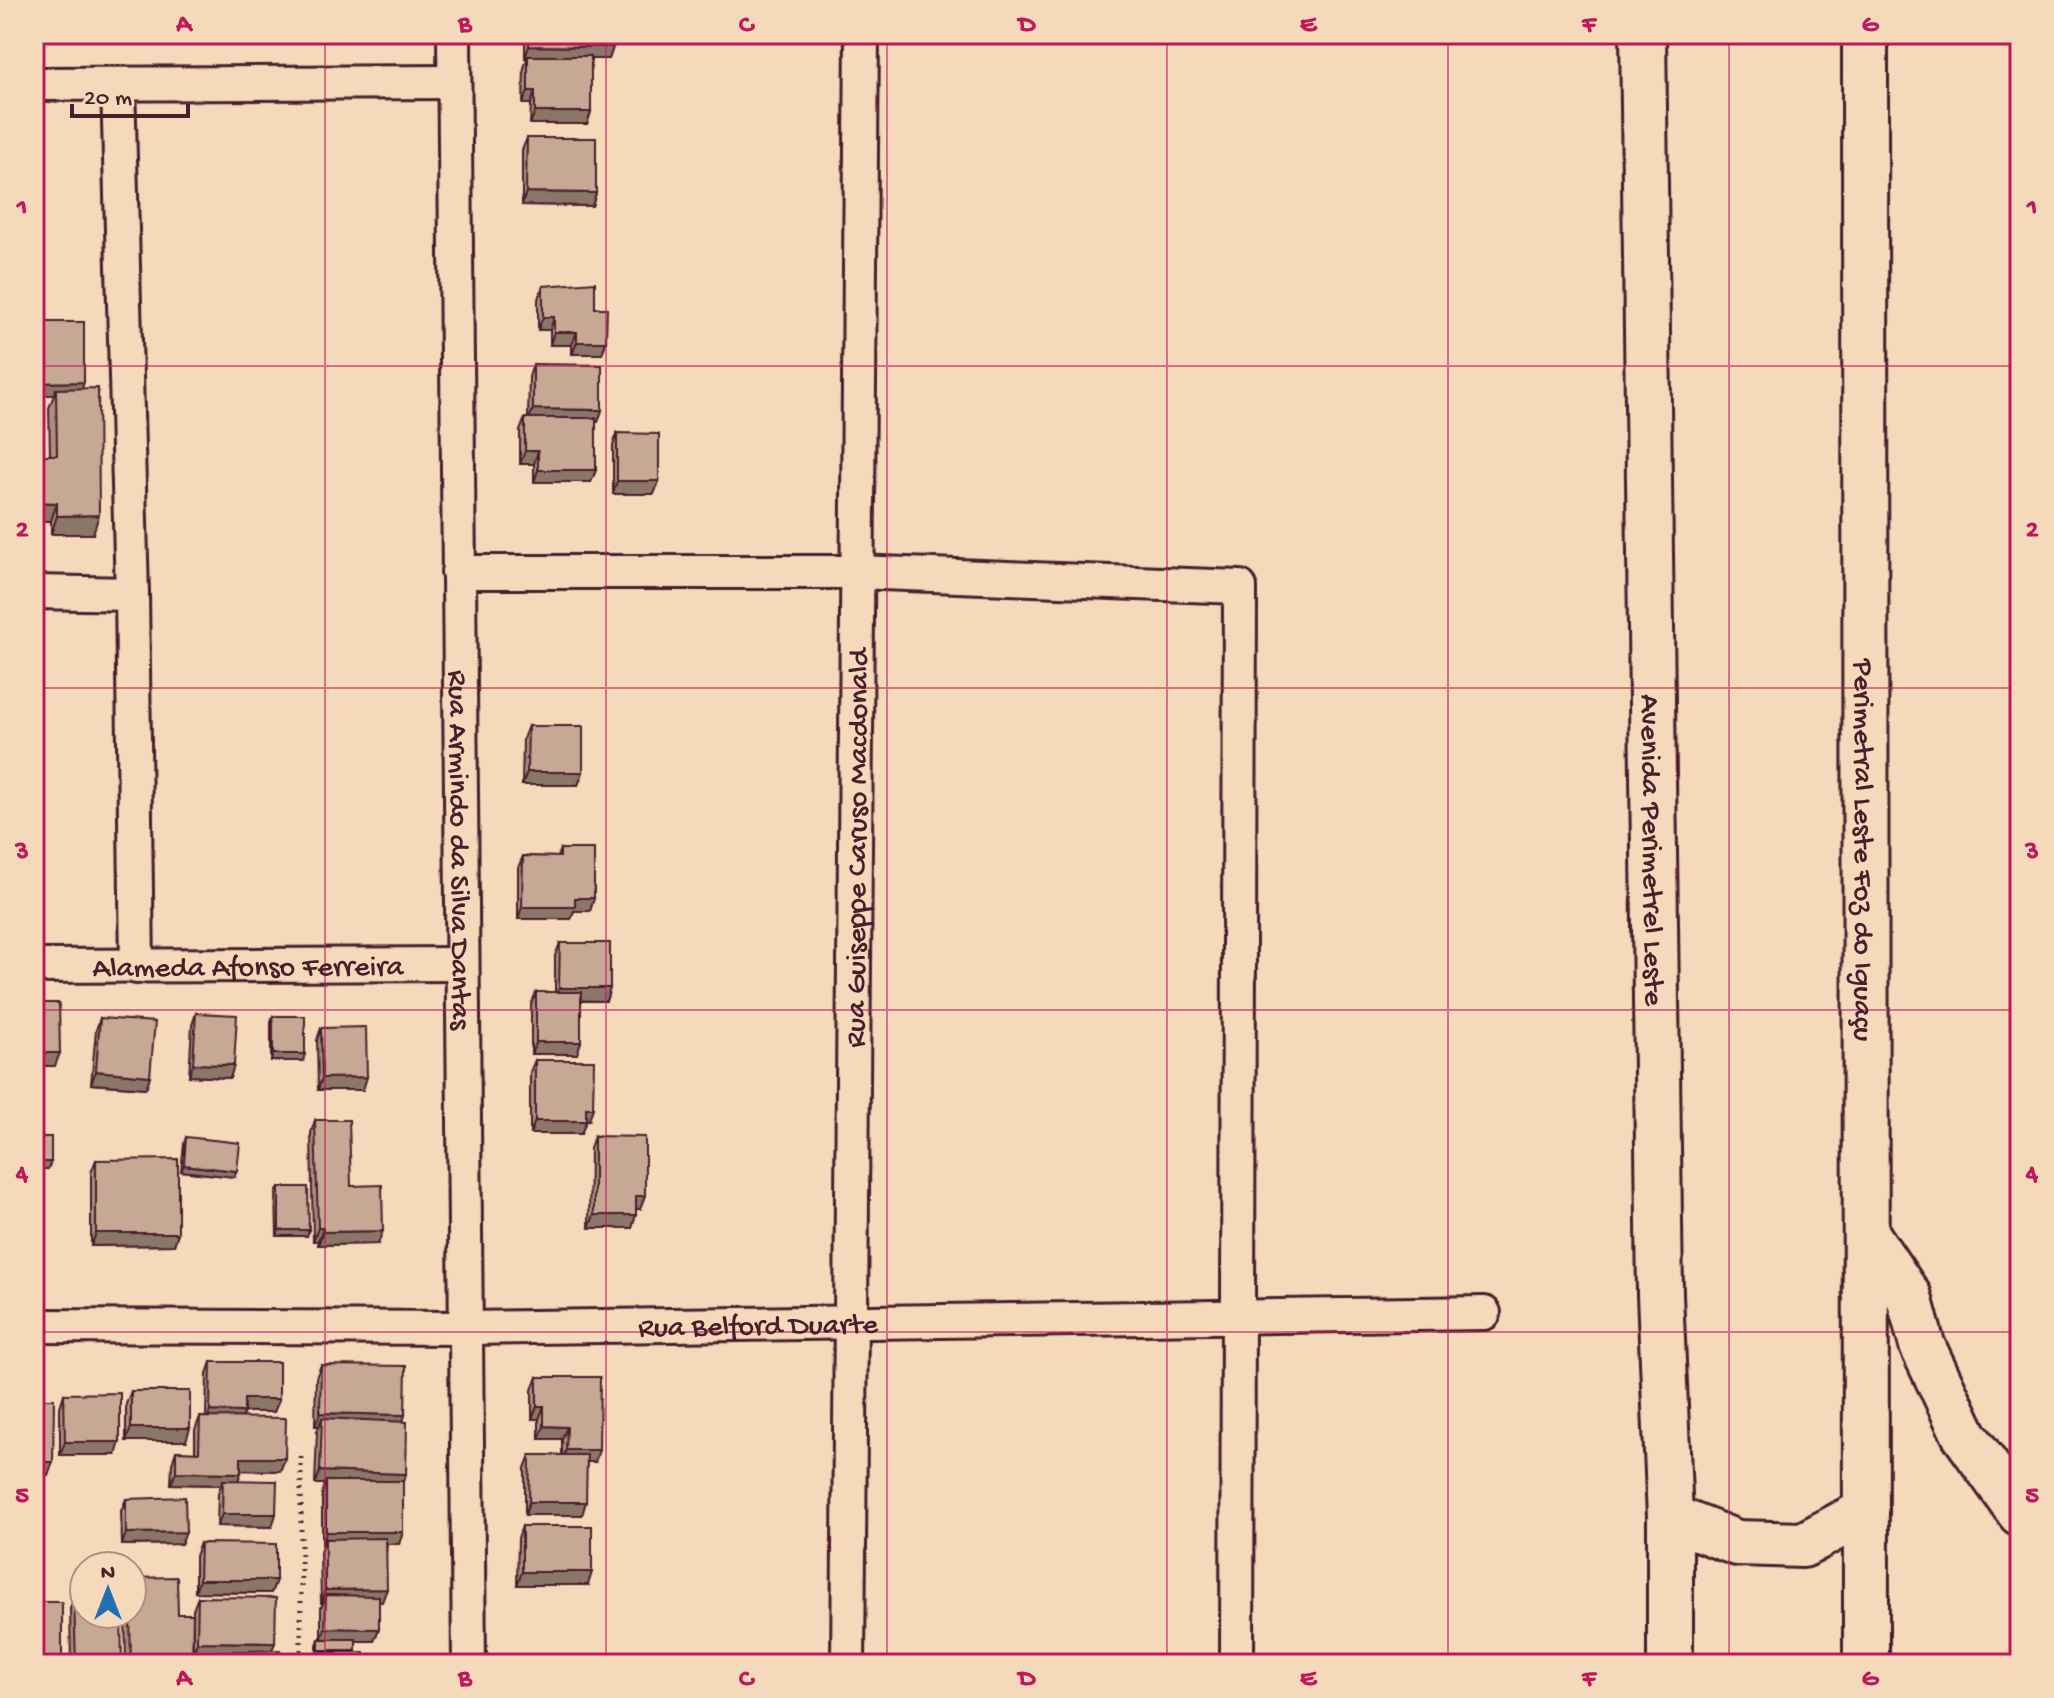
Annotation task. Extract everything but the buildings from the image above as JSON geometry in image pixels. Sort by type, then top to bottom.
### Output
[{"type":"main road","name":"Avenida Perimetrel Leste","points":[[1643,34],[1660,1295],[1670,1517],[1670,1664]]},
{"type":"main road","name":"Perimetral Leste Foz do Iguaçu","points":[[1865,34],[1866,1664]]},
{"type":"main road","points":[[1866,1233],[1909,1297],[1927,1356],[1965,1436],[2020,1513]]},
{"type":"main road","points":[[1670,1517],[1737,1543],[1803,1545],[1866,1511]]},
{"type":"street","name":"Rua Armindo da Silva Dantas","points":[[454,34],[469,1664]]},
{"type":"street","name":"Rua Guiseppe Caruso Macdonald","points":[[848,1664],[862,34]]},
{"type":"street","points":[[34,84],[454,82]]},
{"type":"street","points":[[118,85],[132,594],[137,967]]},
{"type":"street","points":[[458,572],[856,572],[1240,587],[1237,1664]]},
{"type":"street","points":[[34,592],[132,594]]},
{"type":"street","name":"Alameda Afonso Ferreira","points":[[34,966],[461,964]]},
{"type":"street","name":"Rua Belford Duarte","points":[[34,1326],[465,1328],[1484,1313]]},
{"type":"path","points":[[301,1457],[301,1664]]}]
